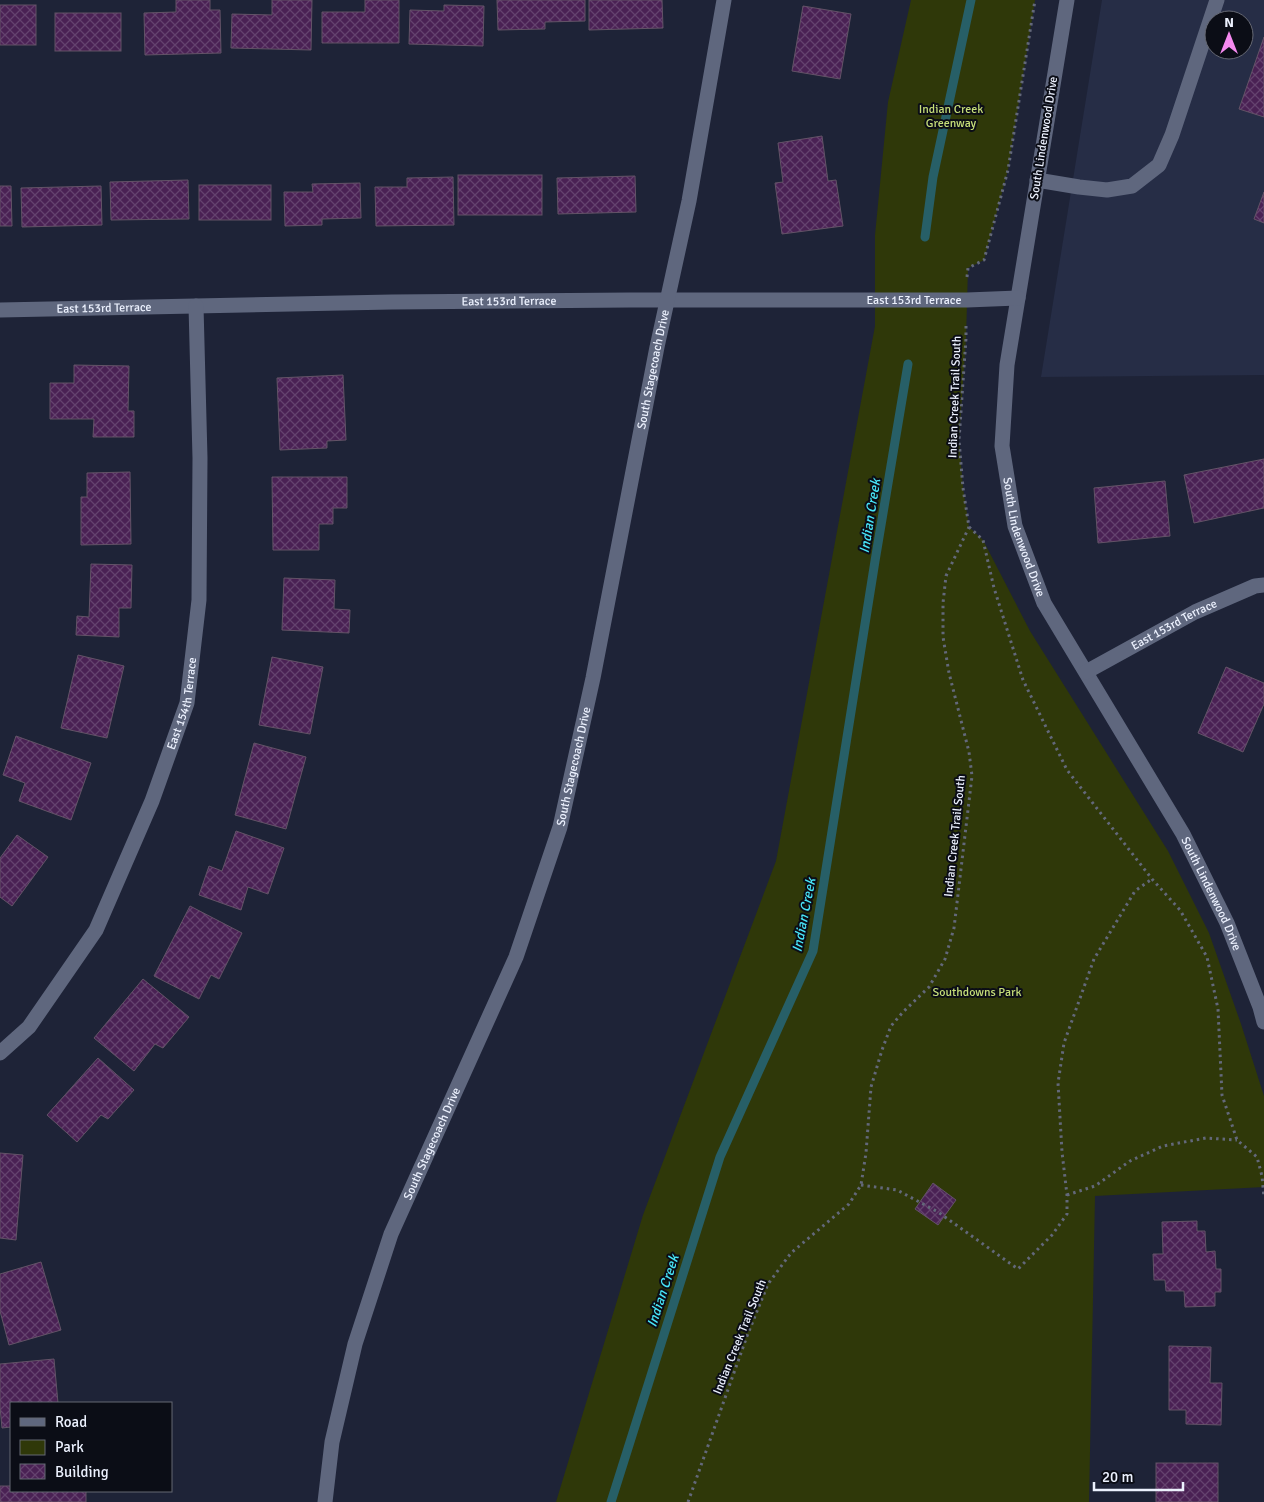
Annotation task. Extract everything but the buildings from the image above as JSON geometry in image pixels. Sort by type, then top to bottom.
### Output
[{"type":"street","name":"South Stagecoach Drive","points":[[325,1502],[332,1442],[356,1344],[391,1234],[516,957],[560,827],[593,678],[656,346],[689,201],[724,0]]},
{"type":"street","name":"South Lindenwood Drive","points":[[1067,0],[1007,365],[1002,446],[1015,526],[1044,603],[1183,834],[1228,923],[1264,1022]]},
{"type":"street","points":[[1037,180],[1107,190],[1132,186],[1159,165],[1172,135],[1217,0]]},
{"type":"street","name":"East 153rd Terrace","points":[[0,310],[392,302],[967,300],[1018,298]]},
{"type":"street","name":"East 154th Terrace","points":[[0,1053],[30,1027],[96,930],[152,801],[188,703],[199,600],[200,458],[196,306]]},
{"type":"street","name":"East 153rd Terrace","points":[[1086,672],[1195,612],[1255,586],[1264,584]]},
{"type":"path","name":"Indian Creek Trail South","points":[[688,1502],[747,1336],[768,1284],[791,1253],[849,1204],[862,1185],[871,1087],[882,1050],[891,1026],[930,987],[945,959],[954,928],[972,776],[970,752],[949,674],[943,637],[942,603],[946,576],[970,527],[962,488],[959,440],[968,268],[984,260],[1008,170],[1035,0]]},
{"type":"path","points":[[970,527],[982,540],[994,588],[1023,680],[1067,770],[1152,879],[1180,910],[1207,957],[1218,1009],[1222,1095],[1237,1140],[1257,1157],[1262,1176],[1264,1198]]},
{"type":"path","points":[[862,1185],[897,1190],[930,1208],[1018,1269],[1052,1235],[1067,1214],[1058,1083],[1064,1043],[1094,959],[1135,891],[1152,879]]},
{"type":"path","points":[[1067,1195],[1095,1186],[1130,1161],[1163,1146],[1206,1138],[1237,1140]]},
{"type":"shaded area","points":[[1102,0],[1264,0],[1264,375],[1041,377]]},
{"type":"green space","name":"Southdowns Park","points":[[911,0],[1035,0],[1008,170],[984,260],[968,268],[966,338],[959,440],[963,488],[969,527],[983,540],[1030,631],[1168,851],[1209,933],[1264,1096],[1264,1187],[1095,1196],[1089,1502],[556,1502],[643,1215],[776,861],[875,326],[875,235],[888,102]]},
{"type":"waterway","name":"Indian Creek","points":[[925,237],[933,177],[971,0]]},
{"type":"waterway","name":"Indian Creek","points":[[611,1502],[720,1157],[813,951],[908,364]]},
{"type":"park label","name":"Indian Creek Greenway","points":[[951,116]]}]
